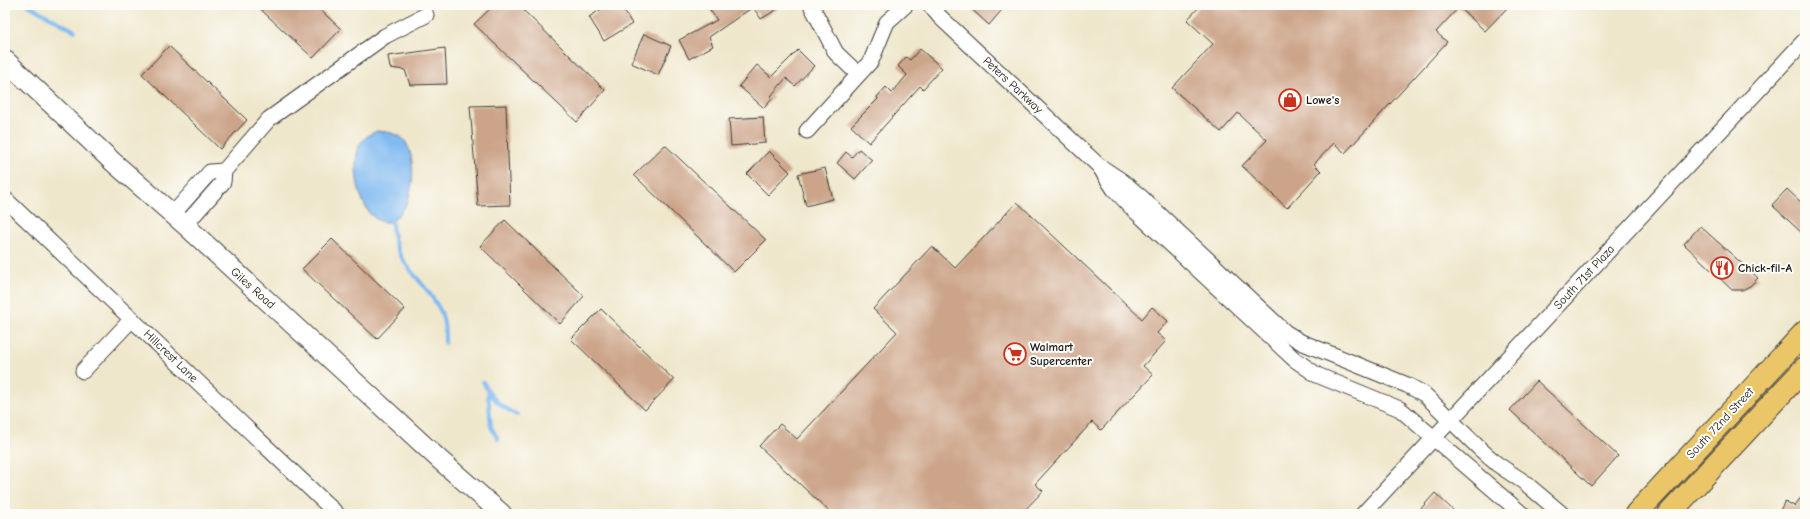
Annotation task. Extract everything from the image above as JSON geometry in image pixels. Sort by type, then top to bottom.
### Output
[{"type":"main road","name":"South 72nd Street","points":[[1636,514],[1805,332]]},
{"type":"main road","name":"South 72nd Street","points":[[1669,514],[1805,368]]},
{"type":"street","points":[[811,5],[836,53],[858,74]]},
{"type":"street","points":[[807,131],[871,61],[887,22],[906,5]]},
{"type":"street","name":"Peters Parkway","points":[[930,5],[1098,165]]},
{"type":"street","points":[[179,220],[223,182],[224,171],[269,119],[385,36],[426,16]]},
{"type":"street","name":"South 71st Plaza","points":[[1363,514],[1805,40]]},
{"type":"street","name":"Giles Road","points":[[5,60],[112,162],[179,220],[441,461],[502,514]]},
{"type":"street","points":[[1098,165],[1122,181],[1142,198],[1285,332],[1301,342],[1406,385],[1424,394],[1486,454],[1524,482],[1562,514]]},
{"type":"street","points":[[1098,165],[1114,189],[1133,209],[1294,359],[1317,375],[1400,409],[1522,514]]},
{"type":"street","name":"Hillcrest Lane","points":[[5,199],[337,514]]},
{"type":"street","points":[[83,371],[132,319]]},
{"type":"water","points":[[377,131],[392,133],[400,136],[405,141],[412,159],[412,181],[407,202],[402,211],[394,219],[388,222],[376,219],[369,212],[363,202],[357,178],[356,166],[359,146],[367,137]]},
{"type":"building","points":[[256,5],[315,5],[341,29],[313,58]]},
{"type":"building","points":[[494,5],[518,5],[605,90],[577,122],[474,24]]},
{"type":"building","points":[[608,5],[621,5],[632,24],[604,41],[589,17]]},
{"type":"building","points":[[718,5],[784,5],[761,19],[753,7],[709,37],[713,46],[689,59],[679,40],[717,20],[710,10]]},
{"type":"building","points":[[967,5],[1006,5],[989,25]]},
{"type":"building","name":"Lowe's","points":[[1201,5],[1510,5],[1485,31],[1459,7],[1436,32],[1447,42],[1345,153],[1334,143],[1314,164],[1321,171],[1287,208],[1242,166],[1267,140],[1238,113],[1221,132],[1172,88],[1213,44],[1187,20]]},
{"type":"building","points":[[644,34],[671,46],[658,75],[631,63]]},
{"type":"building","points":[[169,46],[247,120],[220,149],[142,74]]},
{"type":"building","points":[[445,48],[447,84],[410,85],[405,70],[390,68],[388,56]]},
{"type":"building","points":[[920,49],[942,68],[923,89],[920,86],[869,143],[851,126],[878,99],[877,97],[886,87],[892,93],[907,75],[898,66],[906,57],[910,60]]},
{"type":"building","points":[[798,50],[814,66],[795,86],[786,78],[771,96],[773,98],[764,108],[739,86],[757,65],[771,77]]},
{"type":"building","points":[[506,105],[510,205],[478,206],[470,106]]},
{"type":"building","points":[[763,117],[765,143],[731,146],[729,119]]},
{"type":"building","points":[[665,145],[766,240],[734,272],[634,175]]},
{"type":"building","points":[[859,149],[872,160],[855,179],[837,163],[846,152],[852,157]]},
{"type":"building","points":[[769,151],[790,172],[768,195],[747,174]]},
{"type":"building","points":[[825,168],[833,199],[806,206],[798,174]]},
{"type":"building","points":[[1787,189],[1805,206],[1805,236],[1772,205]]},
{"type":"building","name":"Walmart Supercenter","points":[[1017,202],[1142,319],[1152,307],[1168,321],[1157,333],[1166,341],[1143,366],[1153,375],[1101,430],[1092,422],[1035,484],[1043,491],[1021,514],[832,514],[759,446],[780,424],[797,439],[897,332],[873,309],[932,246],[955,268]]},
{"type":"building","points":[[505,220],[584,296],[560,324],[480,246]]},
{"type":"building","points":[[1700,226],[1758,278],[1750,286],[1742,290],[1732,290],[1684,244]]},
{"type":"building","points":[[332,239],[405,309],[377,339],[302,269]]},
{"type":"building","points":[[601,309],[674,380],[645,410],[571,339]]},
{"type":"building","points":[[1537,381],[1618,456],[1591,486],[1510,410]]},
{"type":"building","points":[[1435,493],[1457,514],[1416,514]]},
{"type":"building","points":[[1805,493],[1805,514],[1778,514],[1785,501],[1794,506]]},
{"type":"waterway","points":[[28,5],[75,31]]},
{"type":"waterway","points":[[392,220],[393,236],[397,249],[403,260],[426,289],[441,312],[444,323],[445,343]]},
{"type":"waterway","points":[[483,382],[489,393],[497,402],[517,415]]},
{"type":"waterway","points":[[488,392],[491,427],[498,439]]},
{"type":"place","name":"Lowe's","points":[[1290,100]]},
{"type":"place","name":"Chick-fil-A","points":[[1722,268]]},
{"type":"place","name":"Walmart Supercenter","points":[[1015,354]]}]
